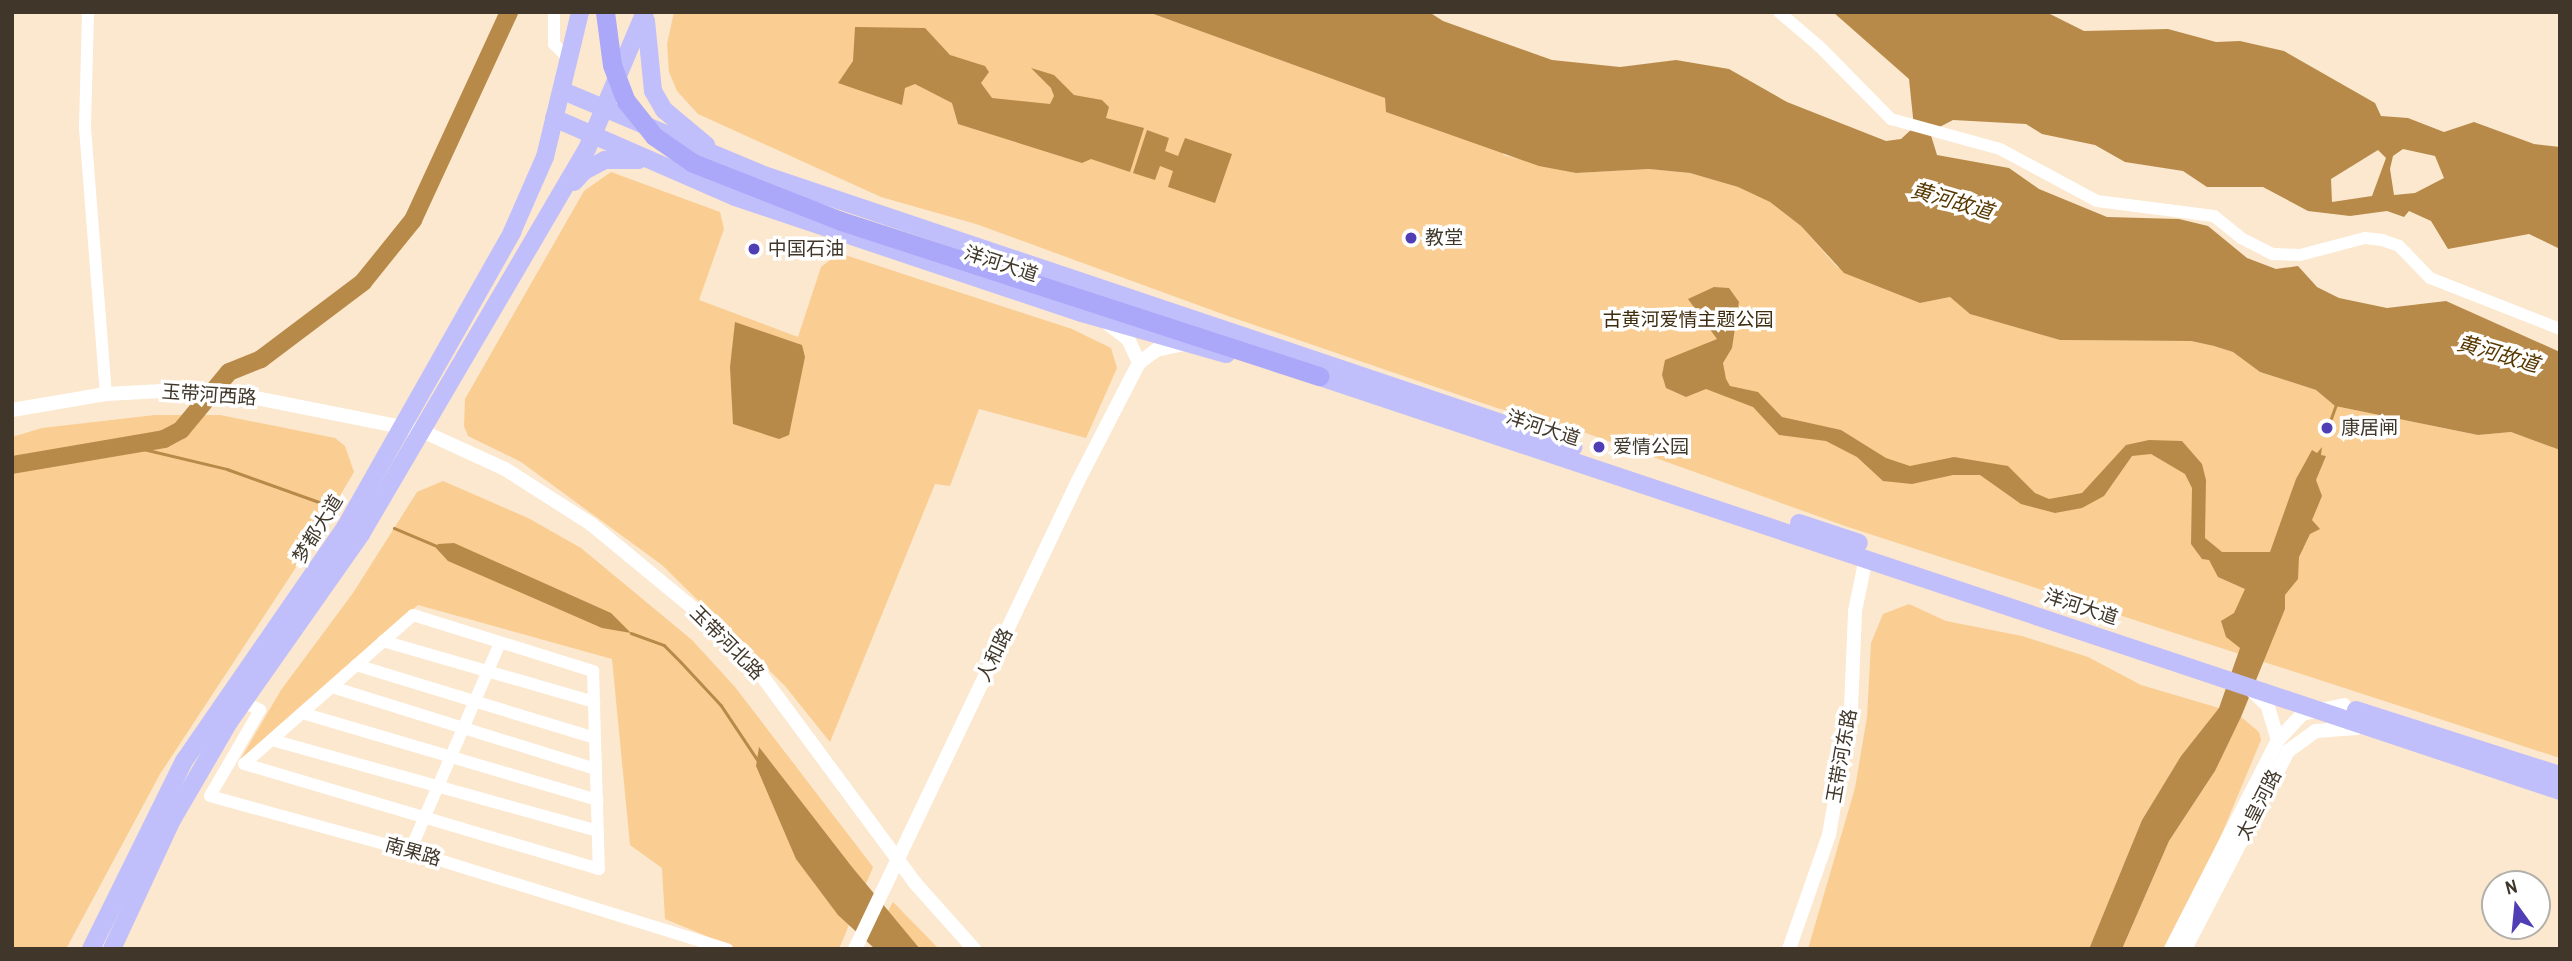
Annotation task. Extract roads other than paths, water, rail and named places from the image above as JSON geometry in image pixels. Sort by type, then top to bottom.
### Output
[{"type":"highway","points":[[605,12],[612,65],[626,101],[654,136],[692,163],[841,221],[1192,340],[1319,376]]},
{"type":"main road","points":[[554,118],[564,91],[580,12]]},
{"type":"main road","points":[[591,141],[646,12]]},
{"type":"main road","points":[[646,12],[646,62],[653,90],[685,130],[732,163]]},
{"type":"main road","name":"洋河大道","points":[[564,91],[732,163],[1000,258],[2560,791]]},
{"type":"main road","name":"洋河大道","points":[[554,118],[591,141],[735,197],[1091,316],[1192,340]]},
{"type":"main road","name":"梦都大道","points":[[91,949],[184,761],[307,586],[404,426],[512,232],[545,158],[554,118]]},
{"type":"main road","name":"梦都大道","points":[[112,949],[172,820],[243,702],[322,595],[422,431],[591,141]]},
{"type":"main road","points":[[554,206],[594,164],[631,158],[653,163]]},
{"type":"main road","name":"洋河大道","points":[[1319,376],[2310,706],[2344,705],[2560,775]]},
{"type":"street","points":[[89,12],[85,128],[106,394]]},
{"type":"street","points":[[554,12],[554,44],[572,52]]},
{"type":"street","points":[[1779,12],[1819,46],[1884,113],[1906,125],[2000,149],[2097,201],[2214,216],[2241,238],[2273,254],[2300,255],[2365,238],[2382,240],[2399,246],[2430,278],[2560,330]]},
{"type":"street","points":[[1091,316],[1125,335],[1139,363],[1156,350],[1192,340]]},
{"type":"street","name":"人和路","points":[[856,945],[1139,363]]},
{"type":"street","name":"玉带河西路","points":[[12,410],[106,394],[181,390],[246,396],[404,426]]},
{"type":"street","name":"玉带河北路","points":[[404,426],[422,431],[505,469],[591,524],[704,617],[762,676],[898,859],[974,949]]},
{"type":"street","name":"玉带河东路","points":[[1789,949],[1829,835],[1851,708],[1855,611],[1866,558]]},
{"type":"street","points":[[413,615],[499,645],[593,671],[599,869],[244,764],[383,641],[413,615]]},
{"type":"street","points":[[383,641],[594,702]]},
{"type":"street","points":[[410,851],[499,645]]},
{"type":"street","points":[[356,665],[595,737]]},
{"type":"street","name":"太皇河路","points":[[2171,949],[2278,740],[2267,705],[2245,684]]},
{"type":"street","points":[[332,687],[596,769]]},
{"type":"street","name":"南果路","points":[[243,702],[261,710],[210,796],[410,851],[727,949]]},
{"type":"street","points":[[2278,740],[2310,706]]},
{"type":"street","points":[[2282,761],[2310,706]]},
{"type":"street","points":[[303,713],[597,800]]},
{"type":"street","name":"太皇河路","points":[[2185,949],[2282,761],[2295,743],[2316,731],[2342,727],[2382,731]]},
{"type":"street","points":[[272,740],[598,831]]},
{"type":"water","name":"黄河故道","points":[[1148,12],[1429,12],[1443,21],[1552,60],[1620,67],[1676,60],[1729,69],[1787,102],[1886,141],[1901,139],[1914,127],[1909,79],[1833,12],[2046,12],[2084,31],[2168,29],[2216,42],[2240,41],[2284,51],[2375,103],[2381,116],[2408,118],[2444,132],[2474,122],[2534,144],[2560,147],[2560,249],[2529,234],[2448,249],[2431,221],[2409,211],[2404,217],[2387,211],[2350,216],[2308,211],[2263,187],[2207,187],[2183,171],[2125,162],[2095,145],[2042,134],[2026,124],[1953,120],[1930,132],[1937,155],[2009,168],[2039,189],[2107,217],[2179,219],[2208,226],[2247,258],[2276,269],[2298,266],[2317,287],[2339,298],[2387,308],[2446,301],[2560,352],[2560,450],[2511,432],[2478,435],[2335,406],[2316,390],[2260,372],[2233,352],[2214,346],[2191,341],[2060,340],[1970,314],[1950,297],[1920,303],[1844,273],[1801,226],[1770,202],[1738,187],[1690,173],[1649,169],[1576,173],[1539,166],[1386,112],[1385,98]],"holes":[[[2403,149],[2435,156],[2444,178],[2415,193],[2394,195],[2390,169],[2393,156]],[[2378,150],[2386,158],[2372,196],[2332,202],[2331,179]]]},
{"type":"water","points":[[855,27],[925,28],[950,55],[985,66],[989,72],[981,83],[992,98],[1050,104],[1054,96],[1051,88],[1031,68],[1054,75],[1074,95],[1102,100],[1109,107],[1106,118],[1144,128],[1130,172],[1091,159],[1082,163],[958,124],[952,103],[915,84],[905,88],[902,105],[838,83],[853,61]]},
{"type":"water","points":[[1147,130],[1169,138],[1165,151],[1178,156],[1185,138],[1232,154],[1215,203],[1168,187],[1173,171],[1160,166],[1155,180],[1133,173]]},
{"type":"water","points":[[1714,287],[1729,288],[1739,302],[1732,348],[1723,363],[1726,379],[1730,386],[1758,392],[1782,417],[1841,430],[1886,458],[1910,466],[1954,457],[2008,466],[2035,493],[2049,499],[2082,493],[2126,445],[2149,440],[2182,441],[2202,464],[2206,480],[2205,538],[2222,552],[2270,552],[2296,479],[2312,450],[2317,453],[2322,447],[2321,455],[2326,456],[2316,480],[2322,496],[2312,520],[2320,529],[2310,534],[2299,557],[2298,579],[2285,595],[2285,609],[2241,717],[2215,771],[2169,841],[2122,949],[2089,949],[2142,820],[2181,756],[2219,708],[2240,648],[2226,637],[2221,621],[2234,613],[2245,589],[2218,577],[2209,560],[2202,559],[2191,544],[2192,488],[2185,474],[2151,454],[2132,456],[2104,496],[2082,508],[2055,513],[2021,504],[1980,475],[1953,475],[1912,484],[1883,481],[1857,457],[1826,441],[1779,435],[1753,407],[1706,389],[1686,397],[1666,388],[1662,375],[1665,360],[1717,339],[1688,299]]},
{"type":"water","points":[[735,322],[802,345],[805,357],[789,435],[779,439],[733,424],[730,367]]},
{"type":"water","points":[[454,543],[611,613],[631,633],[602,628],[448,561],[436,548],[438,544]]},
{"type":"water","points":[[759,747],[920,949],[875,949],[838,915],[796,859],[756,766]]},
{"type":"waterway","points":[[12,465],[164,439],[181,430],[229,372],[261,359],[363,282],[413,220],[509,12]]},
{"type":"waterway","points":[[2329,424],[2336,405]]},
{"type":"waterway","points":[[135,447],[227,469],[333,507]]},
{"type":"waterway","points":[[394,528],[437,546]]},
{"type":"waterway","points":[[631,633],[664,645],[721,705],[757,759]]},
{"type":"place","name":"教堂","points":[[1411,238]]},
{"type":"place","name":"中国石油","points":[[754,249]]},
{"type":"place","name":"康居闸","points":[[2327,428]]},
{"type":"place","name":"爱情公园","points":[[1599,447]]},
{"type":"park label","name":"古黄河爱情主题公园","points":[[1688,320]]}]
